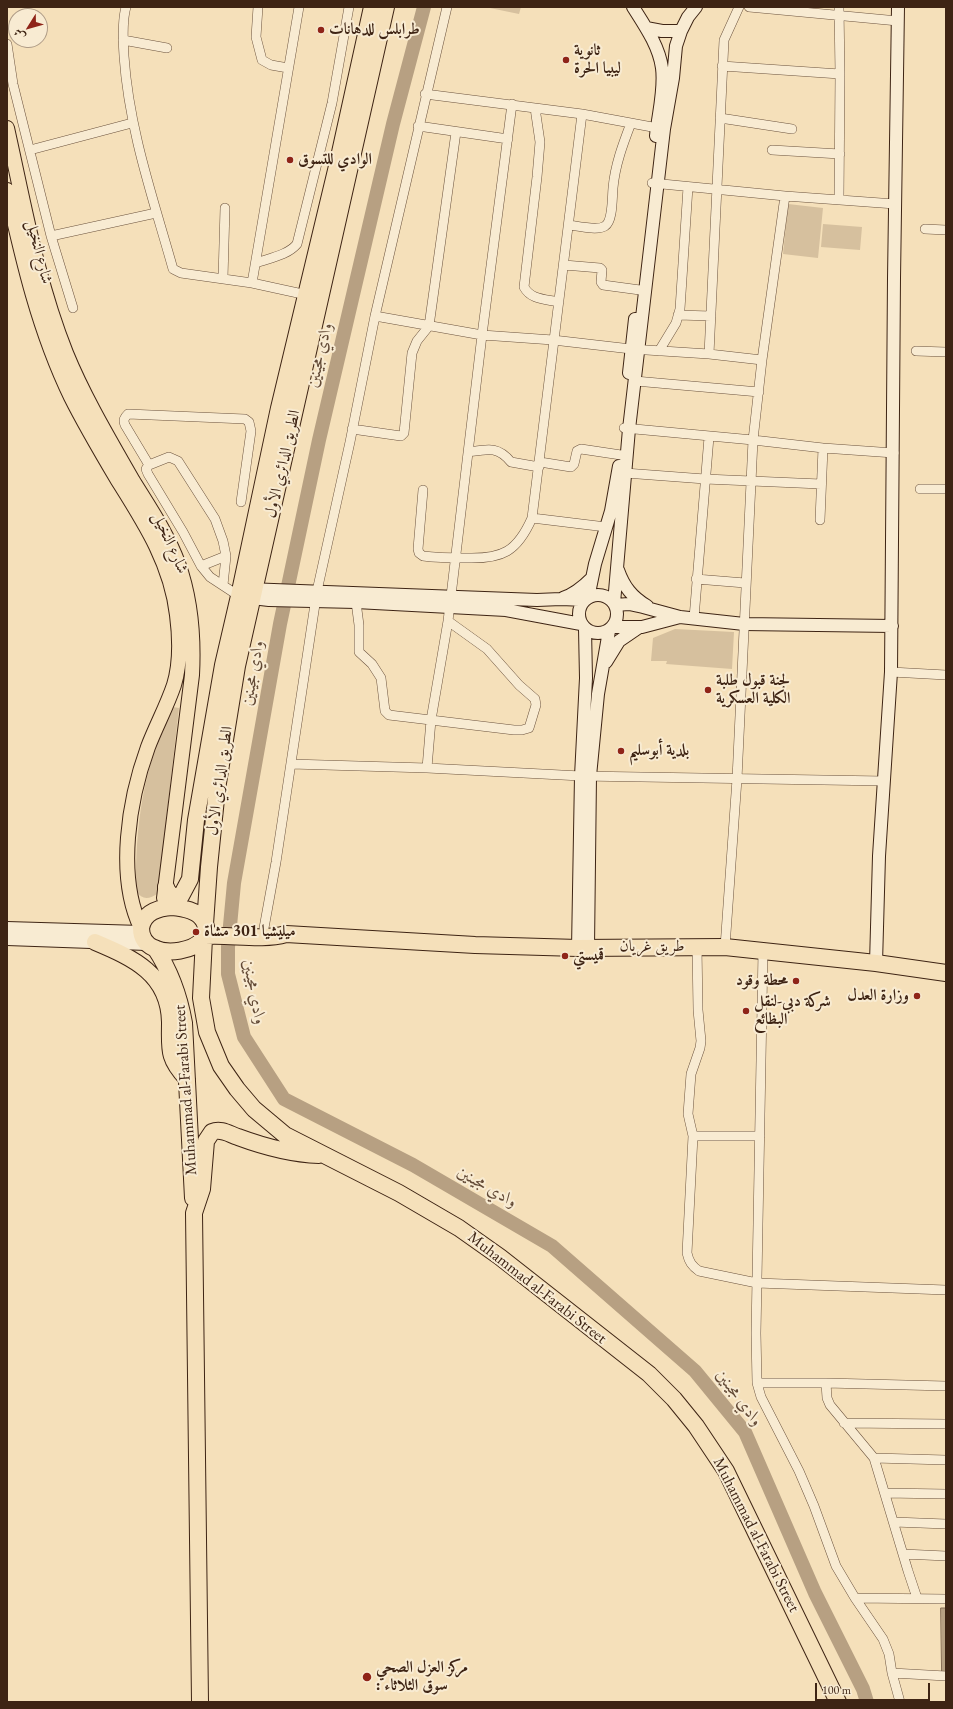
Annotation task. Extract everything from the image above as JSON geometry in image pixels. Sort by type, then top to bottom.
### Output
[{"type":"highway","name":"الطريق الدائري الأول","points":[[210,931],[209,866],[217,789],[237,666],[247,592],[277,416],[341,152],[372,7]]},
{"type":"highway","name":"الطريق الدائري الأول","points":[[164,908],[181,896],[191,873],[196,820],[222,673],[247,592],[386,7]]},
{"type":"highway","points":[[166,887],[167,891],[173,896],[181,896]]},
{"type":"highway","points":[[179,907],[190,910],[201,917],[210,931],[195,946],[184,950],[170,951],[146,938],[146,916],[164,908],[179,907]]},
{"type":"highway","name":"طريق غريان","points":[[210,931],[245,931],[264,928],[273,929],[286,934]]},
{"type":"highway","name":"Muhammad al-Farabi Street","points":[[210,931],[201,985],[202,1010],[209,1038],[222,1066],[236,1088],[264,1118],[285,1135],[419,1204],[475,1239],[649,1374],[662,1386],[696,1426],[726,1471],[838,1702]]},
{"type":"highway","name":"طريق غريان","points":[[245,931],[269,938],[286,934],[475,945],[725,947],[876,963],[946,973]]},
{"type":"highway","name":"Muhammad al-Farabi Street","points":[[146,938],[168,970],[180,1001],[184,1023],[194,1213],[200,1702]]},
{"type":"highway","points":[[95,942],[122,953],[137,962],[153,975],[166,999],[169,1014],[172,1057],[177,1068],[187,1078]]},
{"type":"highway","points":[[194,1213],[202,1189],[206,1142],[209,1135],[215,1131],[221,1130],[276,1150],[304,1155],[324,1155]]},
{"type":"main road","points":[[7,128],[36,260],[54,320],[66,352],[93,410],[165,535],[178,562],[187,593],[193,635],[192,675],[164,908]]},
{"type":"main road","name":"شارع النخيل","points":[[7,190],[32,293],[55,361],[86,426],[156,544],[167,572],[174,599],[179,640],[177,672],[171,693],[153,734],[143,763],[135,794],[130,827],[128,862],[129,888],[132,904],[146,938]]},
{"type":"street","points":[[258,7],[256,37],[262,60],[271,65],[288,68]]},
{"type":"street","points":[[252,282],[299,7]]},
{"type":"street","points":[[256,263],[293,249],[297,244],[332,103],[349,7]]},
{"type":"street","points":[[264,928],[291,764],[312,596],[352,429],[375,316],[425,94],[447,7]]},
{"type":"street","points":[[583,947],[586,678],[583,626],[579,612],[586,599],[611,511],[635,381],[635,349],[655,183],[663,78],[657,51],[646,28],[633,7]]},
{"type":"street","points":[[660,128],[673,78],[676,46],[688,16],[696,7]]},
{"type":"street","points":[[709,354],[724,40],[739,7]]},
{"type":"street","points":[[749,7],[839,11],[898,21]]},
{"type":"street","points":[[876,963],[879,856],[891,672],[898,7]]},
{"type":"street","points":[[124,8],[123,40],[126,85],[132,123],[172,270],[181,273],[252,282],[307,295]]},
{"type":"street","points":[[839,11],[839,199]]},
{"type":"street","points":[[646,28],[662,31],[681,31]]},
{"type":"street","points":[[657,51],[662,42],[681,31]]},
{"type":"street","points":[[123,40],[167,48]]},
{"type":"street","points":[[7,44],[14,84],[30,150],[52,236],[73,308]]},
{"type":"street","points":[[722,66],[840,74]]},
{"type":"street","points":[[425,94],[582,114],[660,128]]},
{"type":"street","points":[[427,768],[431,720],[451,602],[482,335],[512,104]]},
{"type":"street","points":[[535,108],[540,142],[524,287],[528,294],[533,297],[558,302]]},
{"type":"street","points":[[423,490],[418,549],[419,553],[423,556],[484,558],[499,556],[507,551],[525,534],[532,518],[582,114]]},
{"type":"street","points":[[720,118],[792,129]]},
{"type":"street","points":[[30,150],[132,123]]},
{"type":"street","points":[[569,226],[596,228],[604,227],[609,223],[612,208],[614,178],[620,152],[631,123]]},
{"type":"street","points":[[418,126],[508,139]]},
{"type":"street","points":[[352,429],[402,435],[412,353],[416,341],[429,326],[456,132]]},
{"type":"street","points":[[772,150],[840,154]]},
{"type":"street","points":[[655,183],[716,190],[895,204]]},
{"type":"street","points":[[586,776],[602,668],[611,629],[617,617],[614,604],[625,473],[627,429],[640,290],[655,183]]},
{"type":"street","points":[[659,351],[676,323],[678,315],[688,187]]},
{"type":"street","points":[[725,947],[737,779],[745,583],[753,440],[762,360],[785,196]]},
{"type":"street","points":[[223,278],[225,208]]},
{"type":"street","points":[[52,236],[156,213]]},
{"type":"street","points":[[925,229],[946,230]]},
{"type":"street","points":[[564,265],[600,268],[602,270],[601,282],[603,285],[640,290]]},
{"type":"street","points":[[678,315],[711,316]]},
{"type":"street","points":[[375,316],[482,335],[553,340],[762,360]]},
{"type":"street","points":[[916,350],[946,352]]},
{"type":"street","points":[[635,381],[759,392]]},
{"type":"street","points":[[149,465],[123,421],[128,414],[245,419],[251,426],[251,431],[241,502]]},
{"type":"street","points":[[627,429],[753,440],[823,448],[894,453]]},
{"type":"street","points":[[694,618],[696,579],[709,437]]},
{"type":"street","points":[[820,520],[823,448]]},
{"type":"street","points":[[469,452],[488,449],[505,454],[511,462],[571,467],[573,466],[579,449],[621,455]]},
{"type":"street","points":[[247,592],[226,556],[223,541],[215,519],[178,461],[169,457],[149,465],[146,469],[148,474],[183,532],[201,566],[210,577],[247,592],[451,602],[506,610],[583,626],[597,634],[611,629],[642,627]]},
{"type":"street","points":[[625,473],[705,479],[821,484]]},
{"type":"street","points":[[920,489],[946,489]]},
{"type":"street","points":[[532,518],[606,526]]},
{"type":"street","points":[[201,566],[226,556]]},
{"type":"street","points":[[617,568],[623,584],[631,594],[651,609]]},
{"type":"street","points":[[561,599],[581,590],[592,578]]},
{"type":"street","points":[[696,579],[745,583]]},
{"type":"street","points":[[312,596],[356,602],[451,602],[586,599],[599,595],[605,596],[614,604],[629,604],[680,617],[744,624],[892,626]]},
{"type":"street","points":[[356,602],[359,625],[358,652],[372,664],[381,678],[385,711],[389,715],[522,730],[529,728],[536,705],[535,699],[519,685],[487,649],[448,621]]},
{"type":"street","points":[[602,668],[619,641],[631,632],[642,627],[680,617]]},
{"type":"street","points":[[891,672],[946,675]]},
{"type":"street","points":[[291,764],[427,768],[586,776],[884,781]]},
{"type":"street","points":[[7,928],[146,938]]},
{"type":"street","points":[[7,939],[95,942],[146,938]]},
{"type":"street","points":[[696,947],[700,1048],[691,1074],[688,1114],[693,1136],[687,1253],[693,1267],[699,1271],[757,1283],[946,1290]]},
{"type":"street","points":[[763,952],[757,1283],[757,1383],[761,1397],[786,1443],[814,1506],[836,1566],[855,1598],[883,1639],[889,1654],[892,1673],[900,1702]]},
{"type":"street","points":[[693,1136],[760,1136]]},
{"type":"street","points":[[757,1383],[946,1386]]},
{"type":"street","points":[[826,1383],[827,1398],[830,1405],[874,1458],[917,1598]]},
{"type":"street","points":[[844,1423],[946,1424]]},
{"type":"street","points":[[874,1458],[946,1460]]},
{"type":"street","points":[[885,1493],[946,1494]]},
{"type":"street","points":[[894,1522],[946,1524]]},
{"type":"street","points":[[903,1554],[946,1556]]},
{"type":"street","points":[[855,1598],[946,1599]]},
{"type":"street","points":[[892,1673],[946,1676]]},
{"type":"shaded area","points":[[485,7],[521,7],[519,14]]},
{"type":"shaded area","points":[[788,204],[823,208],[818,258],[783,254]]},
{"type":"shaded area","points":[[823,224],[862,227],[860,250],[821,247]]},
{"type":"shaded area","points":[[675,629],[734,632],[732,669],[666,664],[667,661],[651,661],[653,638]]},
{"type":"shaded area","points":[[173,707],[179,708],[158,893],[152,897],[146,898],[138,894],[136,891],[139,820],[154,751]]},
{"type":"shaded area","points":[[941,1608],[946,1608],[946,1672],[942,1672]]},
{"type":"waterway","name":"وادي مجينين","points":[[424,7],[393,124],[319,440],[280,624],[234,883],[228,947],[228,974],[244,1037],[284,1099],[413,1165],[552,1246],[695,1371],[745,1432],[815,1593],[863,1689],[867,1702]]},
{"type":"place","name":"طرابلس للدهانات","points":[[321,30]]},
{"type":"place","name":"ثانوية ليبيا الحرة","points":[[566,60]]},
{"type":"place","name":"الوادي للتسوق","points":[[290,160]]},
{"type":"place","name":"لجنة قبول طلبة الكلية العسكرية","points":[[708,690]]},
{"type":"place","name":"بلدية أبوسليم","points":[[621,751]]},
{"type":"place","name":"ميليشيا 301 مشاة","points":[[196,932]]},
{"type":"place","name":"قميستي","points":[[565,956]]},
{"type":"place","name":"محطة وقود","points":[[796,981]]},
{"type":"place","name":"وزارة العدل","points":[[917,996]]},
{"type":"place","name":"شركة دبي-لنقل البظائع","points":[[746,1011]]},
{"type":"place","name":"مركز العزل الصحي : سوق الثلاثاء","points":[[367,1677]]}]
